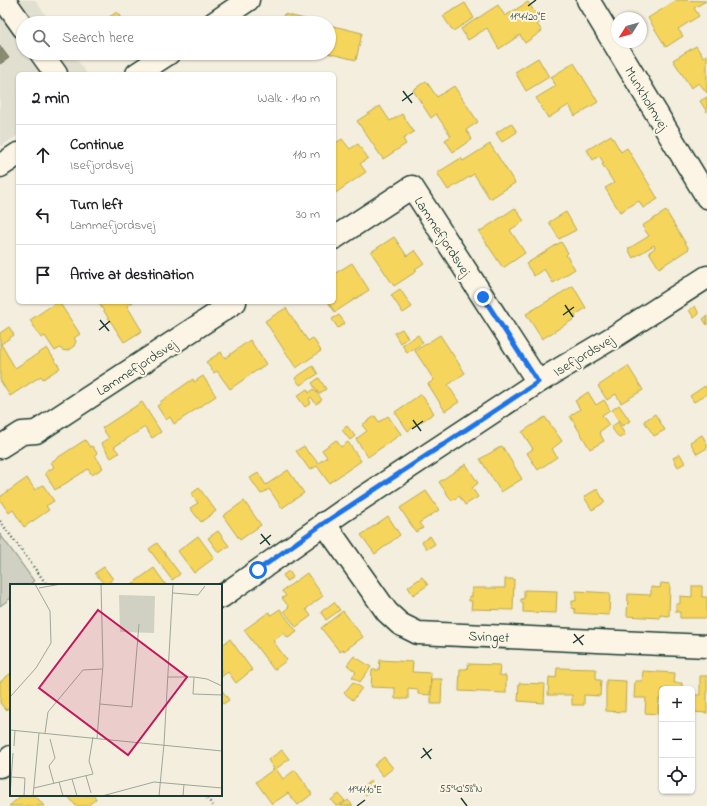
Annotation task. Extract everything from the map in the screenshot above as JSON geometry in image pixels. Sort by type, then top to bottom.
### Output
[{"type":"street","points":[[4,0],[16,17]]},
{"type":"street","points":[[224,16],[248,0]]},
{"type":"street","name":"Munkholmvej","points":[[588,0],[707,197]]},
{"type":"street","points":[[46,60],[55,72]]},
{"type":"street","points":[[140,72],[158,60]]},
{"type":"street","points":[[0,166],[16,155]]},
{"type":"street","name":"Lammefjordsvej","points":[[336,237],[412,187],[538,382]]},
{"type":"street","name":"Isefjordsvej","points":[[222,596],[324,523],[538,382],[707,277]]},
{"type":"street","name":"Lammefjordsvej","points":[[0,448],[22,433],[36,432],[232,304]]},
{"type":"street","name":"Svinget","points":[[324,523],[390,616],[400,624],[418,633],[707,646]]},
{"type":"street","points":[[0,766],[10,758]]},
{"type":"path","points":[[0,521],[46,584]]},
{"type":"path","points":[[206,796],[214,806]]},
{"type":"shaded area","points":[[0,0],[35,0],[46,16],[16,16],[16,60],[77,60],[86,72],[16,72],[16,136],[0,147]]},
{"type":"shaded area","points":[[0,534],[34,581],[30,584],[10,584],[10,599],[0,606]]},
{"type":"building: Homes","points":[[677,0],[706,1],[694,8],[699,16],[678,29],[683,36],[666,47],[648,18]]},
{"type":"building: Homes","points":[[528,2],[541,22],[537,24],[542,31],[525,43],[520,35],[499,49],[487,28],[468,40],[461,29],[498,5],[505,16]]},
{"type":"building: Homes","points":[[465,3],[474,18],[453,31],[443,16]]},
{"type":"building: Homes","points":[[117,12],[120,16],[111,16]]},
{"type":"building: Homes","points":[[336,27],[362,33],[356,60],[336,55]]},
{"type":"building: Homes","points":[[696,46],[703,57],[707,55],[707,93],[699,83],[691,88],[673,60]]},
{"type":"building: Homes","points":[[538,58],[549,77],[526,91],[515,72]]},
{"type":"building: Homes","points":[[574,63],[598,102],[575,116],[569,105],[548,118],[536,98],[556,86],[551,77]]},
{"type":"building: Homes","points":[[426,81],[437,97],[454,86],[478,122],[466,130],[472,139],[453,152],[445,140],[451,136],[436,114],[431,118],[413,90]]},
{"type":"building: Homes","points":[[707,97],[707,112],[700,101]]},
{"type":"building: Homes","points":[[380,106],[390,121],[402,114],[414,132],[403,139],[406,144],[383,159],[357,121]]},
{"type":"building: Homes","points":[[511,123],[517,132],[502,142],[496,133]]},
{"type":"building: Homes","points":[[611,135],[621,152],[627,148],[658,199],[643,208],[639,201],[620,212],[605,188],[614,183],[602,164],[604,163],[599,156],[593,160],[587,150]]},
{"type":"building: Homes","points":[[342,139],[350,149],[358,144],[368,158],[360,164],[366,172],[336,193],[336,143]]},
{"type":"building: Homes","points":[[490,144],[515,183],[490,199],[474,174],[448,190],[437,173],[461,158],[463,161]]},
{"type":"building: Homes","points":[[515,208],[524,221],[510,230],[525,253],[503,268],[479,232]]},
{"type":"building: Homes","points":[[666,211],[689,249],[659,268],[649,252],[655,248],[654,245],[633,258],[628,249],[649,236],[642,226]]},
{"type":"building: Homes","points":[[566,212],[576,230],[559,239],[549,222]]},
{"type":"building: Homes","points":[[394,237],[407,256],[415,250],[424,263],[415,269],[417,271],[394,286],[371,252]]},
{"type":"building: Homes","points":[[561,242],[568,253],[566,255],[575,269],[553,283],[544,269],[534,276],[526,264]]},
{"type":"building: Homes","points":[[352,263],[369,290],[335,312],[329,304],[336,304],[336,273]]},
{"type":"building: Homes","points":[[573,286],[586,308],[575,315],[576,318],[542,339],[526,314]]},
{"type":"building: Homes","points":[[400,289],[412,307],[403,313],[391,295]]},
{"type":"building: Homes","points":[[54,304],[60,304],[80,334],[74,338],[76,341],[74,346],[67,351],[60,348],[55,351],[45,336],[41,338],[30,320]]},
{"type":"building: Homes","points":[[99,304],[130,304],[127,306],[142,331],[124,342]]},
{"type":"building: Homes","points":[[695,306],[699,314],[694,318],[689,310]]},
{"type":"building: Homes","points":[[286,308],[308,341],[313,338],[321,351],[296,368],[265,321]]},
{"type":"building: Homes","points":[[339,315],[345,323],[338,328],[332,319]]},
{"type":"building: Homes","points":[[707,316],[707,325],[703,319]]},
{"type":"building: Homes","points":[[9,327],[14,335],[1,344],[15,368],[47,348],[60,368],[43,379],[41,376],[10,396],[0,380],[0,333]]},
{"type":"building: Homes","points":[[402,329],[408,338],[400,343],[394,333]]},
{"type":"building: Homes","points":[[418,335],[423,343],[407,353],[402,345]]},
{"type":"building: Homes","points":[[440,335],[465,373],[448,385],[459,402],[445,411],[428,384],[434,380],[415,351]]},
{"type":"building: Homes","points":[[250,340],[266,364],[230,389],[217,371],[214,373],[206,362],[221,352],[225,358]]},
{"type":"building: Homes","points":[[313,366],[318,374],[300,385],[295,378]]},
{"type":"building: Homes","points":[[628,366],[643,390],[621,403],[616,394],[607,400],[598,386]]},
{"type":"building: Homes","points":[[203,376],[216,396],[174,424],[170,417],[166,420],[157,406],[161,403],[160,402],[193,379],[194,382]]},
{"type":"building: Homes","points":[[319,378],[326,389],[319,394],[312,383]]},
{"type":"building: Homes","points":[[705,386],[707,389],[707,394],[694,402],[690,396]]},
{"type":"building: Homes","points":[[307,389],[309,393],[314,389],[322,400],[316,404],[311,397],[309,399],[311,403],[305,407],[297,396]]},
{"type":"building: Homes","points":[[588,392],[596,405],[604,400],[610,410],[602,415],[609,425],[599,432],[604,441],[590,449],[570,416],[580,409],[575,401]]},
{"type":"building: Homes","points":[[421,394],[434,413],[408,431],[395,412]]},
{"type":"building: Homes","points":[[142,402],[161,432],[152,438],[145,427],[114,447],[119,453],[111,458],[101,443],[109,438],[102,428]]},
{"type":"building: Homes","points":[[619,405],[630,421],[622,426],[612,410]]},
{"type":"building: Homes","points":[[655,414],[665,430],[654,436],[644,421]]},
{"type":"building: Homes","points":[[375,416],[379,422],[388,416],[401,434],[368,457],[356,439],[367,431],[362,425]]},
{"type":"building: Homes","points":[[545,417],[562,441],[552,449],[557,457],[538,470],[527,453],[533,449],[522,432]]},
{"type":"building: Homes","points":[[618,422],[625,435],[619,438],[611,427]]},
{"type":"building: Homes","points":[[347,426],[355,436],[350,440],[342,430]]},
{"type":"building: Homes","points":[[702,435],[707,444],[707,448],[697,454],[690,442]]},
{"type":"building: Homes","points":[[85,440],[97,453],[95,455],[103,468],[92,475],[88,469],[55,490],[45,473],[54,467],[51,462]]},
{"type":"building: Homes","points":[[336,440],[341,447],[348,442],[361,461],[329,483],[317,466],[310,470],[296,451],[304,446],[309,454],[310,453],[318,463],[327,457],[322,450]]},
{"type":"building: Homes","points":[[502,446],[522,479],[501,492],[480,459]]},
{"type":"building: Homes","points":[[680,454],[685,463],[678,467],[673,458]]},
{"type":"building: Homes","points":[[466,464],[478,483],[472,488],[478,497],[465,505],[459,496],[452,501],[439,482]]},
{"type":"building: Homes","points":[[288,470],[304,493],[282,508],[269,489],[261,494],[250,478],[258,473],[266,485]]},
{"type":"building: Homes","points":[[27,478],[35,490],[43,485],[54,501],[46,506],[49,510],[24,527],[13,510],[9,513],[0,500],[0,497]]},
{"type":"building: Homes","points":[[199,488],[216,511],[201,522],[190,508],[198,503],[191,494]]},
{"type":"building: Homes","points":[[597,489],[605,502],[592,510],[584,497]]},
{"type":"building: Homes","points":[[426,491],[439,510],[419,523],[423,528],[416,532],[400,508]]},
{"type":"building: Homes","points":[[244,501],[261,525],[240,540],[223,516]]},
{"type":"building: Homes","points":[[388,516],[400,535],[375,554],[361,535]]},
{"type":"building: Homes","points":[[218,531],[229,546],[219,553],[208,538]]},
{"type":"building: Homes","points":[[198,536],[214,558],[194,573],[178,551]]},
{"type":"building: Homes","points":[[430,536],[435,544],[427,549],[422,542]]},
{"type":"building: Homes","points":[[157,543],[180,574],[172,580],[149,549]]},
{"type":"building: Homes","points":[[104,567],[113,579],[104,584],[95,573]]},
{"type":"building: Homes","points":[[154,568],[165,584],[132,584]]},
{"type":"building: Homes","points":[[289,571],[293,577],[287,581],[283,575]]},
{"type":"building: Homes","points":[[307,573],[323,596],[306,609],[311,616],[296,627],[284,611],[289,607],[282,598],[286,596],[282,591]]},
{"type":"building: Homes","points":[[422,577],[428,585],[413,595],[408,587]]},
{"type":"building: Homes","points":[[505,579],[514,579],[513,610],[471,609],[472,601],[469,601],[469,596],[472,597],[472,588],[505,588]]},
{"type":"building: Homes","points":[[661,583],[670,584],[669,616],[660,615],[660,618],[627,616],[628,594],[651,595],[651,587],[660,588]]},
{"type":"building: Homes","points":[[692,586],[702,586],[702,597],[707,597],[707,618],[680,618],[680,612],[676,612],[676,604],[680,604],[680,596],[692,597]]},
{"type":"building: Homes","points":[[524,590],[557,591],[556,613],[523,612],[523,603],[521,603],[521,599],[524,599]]},
{"type":"building: Homes","points":[[576,591],[610,593],[609,615],[575,613],[575,609],[572,608],[572,601],[576,601]]},
{"type":"building: Homes","points":[[334,602],[340,610],[326,620],[321,612]]},
{"type":"building: Homes","points":[[280,609],[297,632],[288,638],[284,633],[273,641],[287,660],[274,670],[244,630],[269,612],[271,615]]},
{"type":"building: Homes","points":[[343,611],[363,637],[344,651],[343,650],[340,652],[321,628]]},
{"type":"building: Homes","points":[[230,639],[252,670],[236,683],[228,672],[222,676],[222,645]]},
{"type":"building: Homes","points":[[354,656],[371,667],[360,682],[352,677],[356,672],[347,665]]},
{"type":"building: Homes","points":[[380,660],[413,662],[412,672],[431,673],[430,695],[418,694],[418,689],[408,688],[408,699],[395,699],[395,688],[371,687],[372,670],[379,670]]},
{"type":"building: Homes","points":[[468,664],[500,665],[499,675],[506,676],[506,693],[459,691],[460,669],[467,669]]},
{"type":"building: Homes","points":[[557,668],[596,669],[596,680],[601,680],[600,696],[584,695],[584,705],[572,705],[572,695],[548,695],[549,677],[556,678]]},
{"type":"building: Homes","points":[[643,671],[675,673],[674,683],[682,683],[682,686],[659,686],[658,714],[645,713],[646,698],[634,698],[635,681],[642,681]]},
{"type":"building: Homes","points":[[10,674],[10,707],[6,710],[0,703],[0,682]]},
{"type":"building: Homes","points":[[700,676],[707,676],[707,713],[695,712],[695,695],[700,695]]},
{"type":"building: Homes","points":[[431,679],[442,679],[441,704],[431,704]]},
{"type":"building: Homes","points":[[606,680],[626,681],[625,712],[606,711]]},
{"type":"building: Homes","points":[[353,682],[362,688],[353,700],[344,693]]},
{"type":"building: Homes","points":[[519,683],[545,684],[544,703],[518,701]]},
{"type":"building: Homes","points":[[222,690],[229,700],[223,704],[222,703]]},
{"type":"building: Homes","points":[[282,750],[289,759],[276,769],[283,779],[295,770],[312,794],[298,805],[288,793],[272,804],[256,782],[274,769],[268,760]]},
{"type":"building: Homes","points":[[384,757],[393,768],[383,776],[374,765]]},
{"type":"building: Homes","points":[[371,781],[376,788],[365,795],[360,788]]},
{"type":"building: Homes","points":[[339,794],[345,801],[336,806],[331,800]]},
{"type":"building: Homes","points":[[21,796],[36,796],[44,806],[9,806]]},
{"type":"building: Homes","points":[[68,796],[94,796],[96,799],[87,806],[76,806]]},
{"type":"building: Homes","points":[[348,800],[353,806],[340,806]]},
{"type":"building: Industry","points":[[0,46],[9,58],[0,64]]},
{"type":"route","points":[[258,570],[324,523],[538,382],[483,297]]}]
